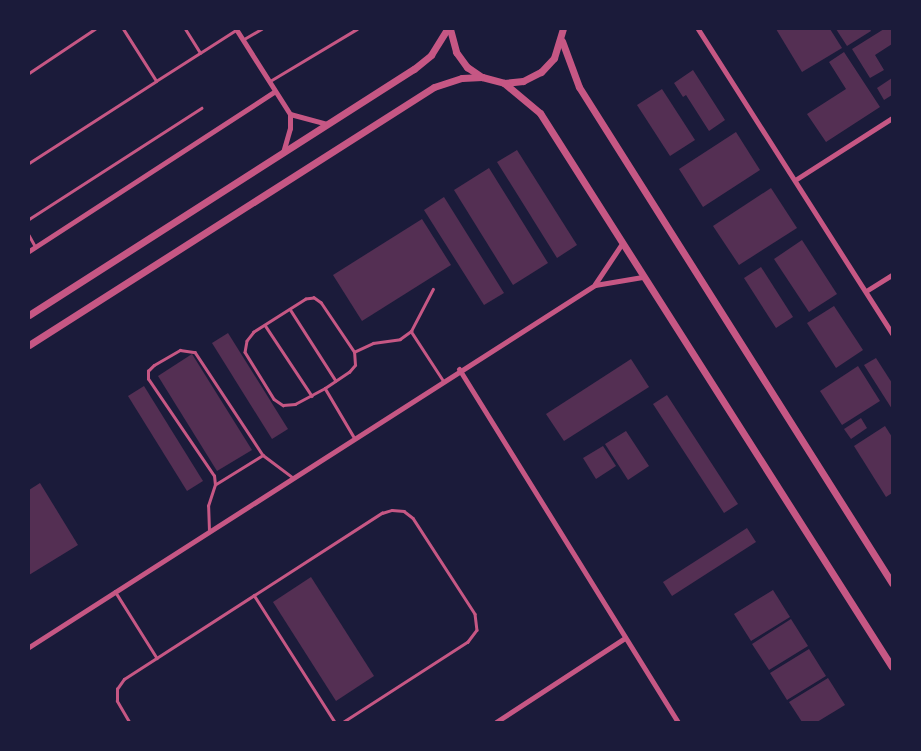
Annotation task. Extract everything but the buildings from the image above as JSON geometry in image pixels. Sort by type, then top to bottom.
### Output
[{"type":"street","points":[[236,29],[290,114],[290,128],[283,153]]},
{"type":"street","points":[[29,315],[423,62],[437,46],[446,29]]},
{"type":"street","points":[[450,29],[456,52],[467,67],[482,77]]},
{"type":"street","points":[[29,344],[434,87],[462,78],[482,77],[504,83],[524,81],[541,72],[554,58],[562,41],[563,29]]},
{"type":"street","points":[[698,29],[892,333]]},
{"type":"street","points":[[562,41],[579,87],[892,582]]},
{"type":"street","points":[[504,83],[540,113],[621,245],[892,667]]},
{"type":"street","points":[[29,251],[275,91]]},
{"type":"street","points":[[290,114],[328,124]]},
{"type":"street","points":[[795,180],[892,118]]},
{"type":"street","points":[[595,285],[621,245]]},
{"type":"street","points":[[866,291],[892,275]]},
{"type":"street","points":[[29,647],[459,369],[595,285],[642,277]]},
{"type":"street","points":[[459,369],[678,722]]},
{"type":"street","points":[[496,722],[625,638]]},
{"type":"lane","points":[[29,73],[96,29]]},
{"type":"lane","points":[[123,29],[156,81]]},
{"type":"lane","points":[[185,29],[200,53]]},
{"type":"lane","points":[[29,163],[236,29]]},
{"type":"lane","points":[[243,40],[261,29]]},
{"type":"lane","points":[[269,81],[357,29]]},
{"type":"lane","points":[[29,219],[201,108]]},
{"type":"lane","points":[[29,235],[36,246]]},
{"type":"lane","points":[[354,352],[373,343],[400,339],[411,331],[433,290]]},
{"type":"lane","points":[[314,298],[321,303],[354,352],[355,365],[336,381],[312,396],[295,404],[283,405],[274,399],[246,352],[247,341],[265,325],[290,309],[306,299],[314,298]]},
{"type":"lane","points":[[290,309],[336,381]]},
{"type":"lane","points":[[265,325],[312,396]]},
{"type":"lane","points":[[411,331],[443,380]]},
{"type":"lane","points":[[209,531],[208,506],[215,485],[212,471],[148,379],[148,371],[154,365],[180,350],[195,352],[263,455],[292,477]]},
{"type":"lane","points":[[325,388],[354,437]]},
{"type":"lane","points":[[215,485],[263,455]]},
{"type":"lane","points":[[129,722],[117,700],[117,688],[124,679],[387,511],[398,510],[413,518],[475,614],[477,630],[468,642],[344,722]]},
{"type":"lane","points":[[115,591],[157,658]]},
{"type":"lane","points":[[254,595],[335,722]]}]
